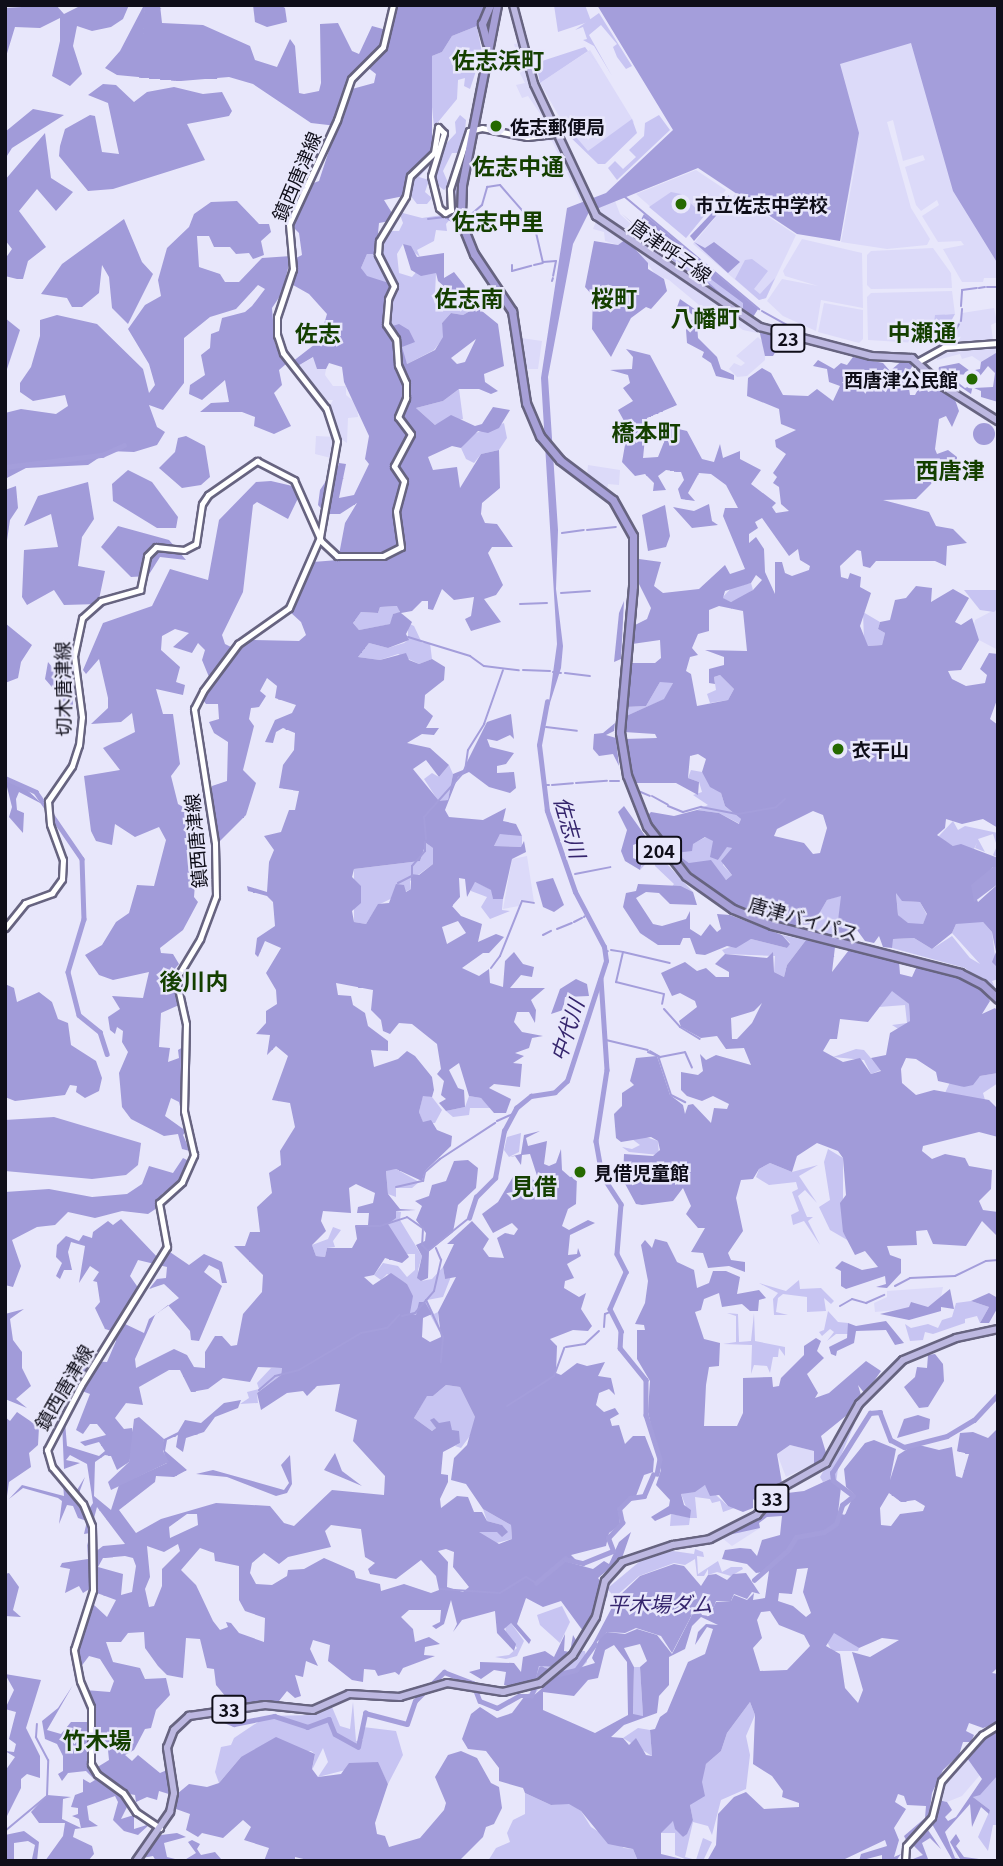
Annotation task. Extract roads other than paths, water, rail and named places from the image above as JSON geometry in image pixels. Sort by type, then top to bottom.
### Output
[{"type":"highway","name":"204","points":[[489,43],[482,24],[491,5]]},
{"type":"highway","name":"唐津バイパス","points":[[499,5],[489,43],[477,128],[462,185],[461,215],[471,247],[515,320],[526,403],[540,436],[557,458],[608,495],[632,533],[633,586],[620,732],[631,786],[657,843],[692,881],[745,915],[954,971],[977,981],[998,999]]},
{"type":"main road","name":"鎮西唐津線","points":[[160,1828],[136,1812],[124,1793],[97,1774],[91,1764],[91,1707],[79,1681],[74,1650],[93,1590],[92,1525],[83,1504],[52,1467],[47,1450],[81,1385],[167,1247],[159,1203],[182,1182],[194,1155],[184,1111],[186,1024],[176,979],[200,939],[216,896],[215,843],[196,733],[196,704],[238,644],[289,608],[320,537],[337,441],[326,408],[278,341],[277,317],[293,269],[289,224],[337,120],[351,79],[383,47],[393,5]]},
{"type":"main road","name":"唐津呼子線","points":[[512,5],[534,84],[593,212],[726,308],[774,334],[871,356],[919,361]]},
{"type":"main road","name":"切木唐津線","points":[[5,928],[25,903],[51,894],[61,882],[63,860],[49,817],[49,798],[72,766],[79,745],[82,718],[75,644],[88,610],[107,598],[140,590],[148,556],[156,547],[184,550],[196,544],[208,495],[257,461],[294,480],[328,551],[345,560],[383,556],[402,545],[396,511],[404,481],[394,466],[411,434],[398,417],[406,398],[406,383],[398,366],[396,339],[386,324],[388,299],[395,288],[378,245],[406,196],[410,176],[434,153],[440,127],[444,133],[432,178],[441,210],[450,212],[450,189],[465,137],[477,128]]},
{"type":"main road","points":[[477,128],[527,137],[557,134]]},
{"type":"main road","points":[[998,344],[944,347],[919,361],[944,387],[998,421]]},
{"type":"main road","name":"33","points":[[136,1861],[160,1828],[173,1802],[169,1740],[189,1716],[265,1705],[313,1710],[349,1694],[400,1697],[429,1687],[454,1684],[512,1691],[538,1684],[559,1671],[592,1625],[605,1581],[622,1562],[673,1545],[710,1539],[757,1515],[780,1489],[826,1463],[859,1404],[898,1364],[935,1345],[998,1329]]},
{"type":"main road","points":[[905,1861],[906,1846],[932,1817],[941,1781],[982,1735],[998,1725]]},
{"type":"water","points":[[597,5],[998,5],[998,264],[953,191],[911,43],[840,64],[859,133],[840,241],[797,234],[698,168],[589,212],[573,244],[548,377],[558,530],[556,589],[563,646],[561,668],[548,709],[557,644],[541,378],[567,208],[606,193],[673,130]]},
{"type":"water","points":[[993,867],[998,867],[998,884],[974,902],[971,885]]},
{"type":"water","points":[[54,1117],[141,1143],[138,1165],[126,1175],[92,1179],[5,1171],[5,1120]]},
{"type":"water","points":[[139,1417],[164,1439],[163,1451],[169,1462],[111,1490],[108,1482],[129,1462],[134,1419]]},
{"type":"water","name":"平木場ダム","points":[[674,1564],[684,1566],[701,1586],[708,1575],[716,1574],[727,1580],[733,1574],[746,1573],[760,1594],[752,1592],[747,1599],[734,1594],[731,1601],[716,1601],[714,1607],[697,1605],[672,1653],[661,1636],[636,1628],[625,1633],[607,1632],[590,1649],[617,1598],[640,1576]]},
{"type":"waterway","points":[[467,218],[482,205],[487,187],[500,185],[534,224],[543,262],[556,261],[553,276]]},
{"type":"waterway","points":[[625,197],[759,309]]},
{"type":"waterway","points":[[428,219],[445,217],[455,223]]},
{"type":"waterway","points":[[534,265],[543,263]]},
{"type":"waterway","points":[[512,265],[512,271],[531,266]]},
{"type":"waterway","points":[[979,288],[985,287]]},
{"type":"waterway","points":[[987,287],[998,287]]},
{"type":"waterway","points":[[961,306],[962,290],[977,288]]},
{"type":"waterway","points":[[961,321],[962,309]]},
{"type":"waterway","points":[[762,311],[807,336]]},
{"type":"waterway","points":[[954,333],[959,324]]},
{"type":"waterway","points":[[5,467],[102,455],[124,445]]},
{"type":"waterway","points":[[587,530],[616,527]]},
{"type":"waterway","points":[[562,533],[584,530]]},
{"type":"waterway","points":[[561,593],[590,591]]},
{"type":"waterway","points":[[520,604],[547,603]]},
{"type":"waterway","points":[[408,637],[470,656],[484,666],[519,670]]},
{"type":"waterway","points":[[426,839],[424,817],[465,771],[468,750],[484,724],[503,670]]},
{"type":"waterway","points":[[523,670],[550,671]]},
{"type":"waterway","name":"佐志川","points":[[553,672],[561,673]]},
{"type":"waterway","points":[[565,673],[590,676]]},
{"type":"waterway","name":"佐志川","points":[[469,1218],[476,1197],[495,1178],[504,1131],[516,1108],[531,1096],[555,1092],[567,1081],[606,961],[604,947],[575,892],[547,811],[539,745],[547,702]]},
{"type":"waterway","points":[[546,727],[577,731]]},
{"type":"waterway","points":[[5,778],[36,792],[82,859],[84,919],[68,972],[79,1015],[100,1032],[107,1054]]},
{"type":"waterway","points":[[576,783],[607,781]]},
{"type":"waterway","points":[[610,781],[619,781]]},
{"type":"waterway","points":[[552,785],[573,783]]},
{"type":"waterway","name":"佐志川","points":[[544,785],[549,785]]},
{"type":"waterway","points":[[636,790],[650,796]]},
{"type":"waterway","points":[[652,796],[668,805]]},
{"type":"waterway","points":[[668,806],[683,812],[701,807],[738,814],[776,807],[785,799]]},
{"type":"waterway","points":[[398,883],[412,876],[412,866],[425,851],[425,842]]},
{"type":"waterway","points":[[575,874],[610,867]]},
{"type":"waterway","points":[[491,968],[500,956],[522,901],[534,903]]},
{"type":"waterway","points":[[574,922],[582,918]]},
{"type":"waterway","points":[[557,929],[572,923]]},
{"type":"waterway","points":[[543,935],[551,931]]},
{"type":"waterway","points":[[611,950],[623,952],[616,982],[664,994],[662,1004]]},
{"type":"waterway","points":[[623,952],[670,963]]},
{"type":"waterway","name":"佐志川","points":[[601,979],[607,1070],[596,1141],[602,1175],[621,1204],[617,1254],[626,1272],[610,1309],[621,1331],[620,1348],[646,1380],[646,1415],[660,1459],[657,1474]]},
{"type":"waterway","points":[[664,1009],[680,1027],[700,1039]]},
{"type":"waterway","points":[[606,1040],[648,1050]]},
{"type":"waterway","points":[[650,1051],[660,1057],[685,1052],[692,1068]]},
{"type":"waterway","points":[[648,1052],[658,1056],[671,1095],[685,1102]]},
{"type":"waterway","points":[[497,1121],[513,1114]]},
{"type":"waterway","points":[[396,1187],[423,1181],[425,1172],[440,1159],[495,1123]]},
{"type":"waterway","points":[[356,1226],[380,1226],[407,1217],[423,1228],[422,1245],[428,1251],[469,1218]]},
{"type":"waterway","points":[[402,1316],[415,1313],[434,1291],[441,1260],[436,1248]]},
{"type":"waterway","points":[[895,1286],[910,1278],[955,1276],[986,1261],[998,1260]]},
{"type":"waterway","points":[[840,1306],[852,1299],[866,1303],[884,1295]]},
{"type":"waterway","points":[[426,1300],[443,1337],[441,1362]]},
{"type":"waterway","points":[[604,1327],[605,1314],[610,1312]]},
{"type":"waterway","points":[[259,1390],[275,1376],[299,1370],[361,1333],[387,1328],[399,1315]]},
{"type":"waterway","points":[[566,1347],[585,1344],[599,1331]]},
{"type":"waterway","points":[[507,1406],[554,1376],[564,1348]]},
{"type":"waterway","points":[[754,1580],[788,1550],[796,1537],[824,1532],[836,1524],[842,1505],[853,1496],[833,1481],[832,1473],[870,1413],[880,1412],[891,1440],[904,1447],[947,1436],[974,1420],[998,1394]]},
{"type":"waterway","name":"佐志川","points":[[536,1583],[565,1559],[583,1563],[613,1551],[608,1538],[622,1523],[619,1509],[630,1498],[644,1496],[653,1475]]},
{"type":"waterway","points":[[440,1589],[500,1593],[526,1577],[536,1583]]},
{"type":"waterway","points":[[222,1719],[234,1724],[274,1716],[307,1727],[329,1719],[335,1734],[358,1747],[365,1713],[407,1724],[415,1701],[444,1672],[473,1683],[480,1701],[497,1708],[519,1696],[531,1696],[541,1669],[559,1674],[576,1670],[595,1644]]},
{"type":"waterway","points":[[5,1831],[47,1796],[48,1760],[36,1737],[37,1724]]},
{"type":"place","name":"佐志郵便局","points":[[496,126]]},
{"type":"place","name":"市立佐志中学校","points":[[681,204]]},
{"type":"place","name":"西唐津公民館","points":[[972,379]]},
{"type":"place","name":"衣干山","points":[[838,749]]},
{"type":"place","name":"見借児童館","points":[[580,1172]]},
{"type":"district","name":"佐志浜町","points":[[498,59]]},
{"type":"district","name":"佐志中通","points":[[518,165]]},
{"type":"district","name":"佐志中里","points":[[498,220]]},
{"type":"district","name":"佐志南","points":[[469,297]]},
{"type":"district","name":"桜町","points":[[614,297]]},
{"type":"district","name":"八幡町","points":[[705,317]]},
{"type":"district","name":"中瀬通","points":[[922,331]]},
{"type":"district","name":"佐志","points":[[318,332]]},
{"type":"district","name":"橋本町","points":[[646,431]]},
{"type":"district","name":"西唐津","points":[[950,469]]},
{"type":"district","name":"後川内","points":[[194,980]]},
{"type":"district","name":"見借","points":[[534,1185]]},
{"type":"district","name":"竹木場","points":[[97,1739]]},
{"type":"water label","name":"中代川","points":[[566,1030]]}]
